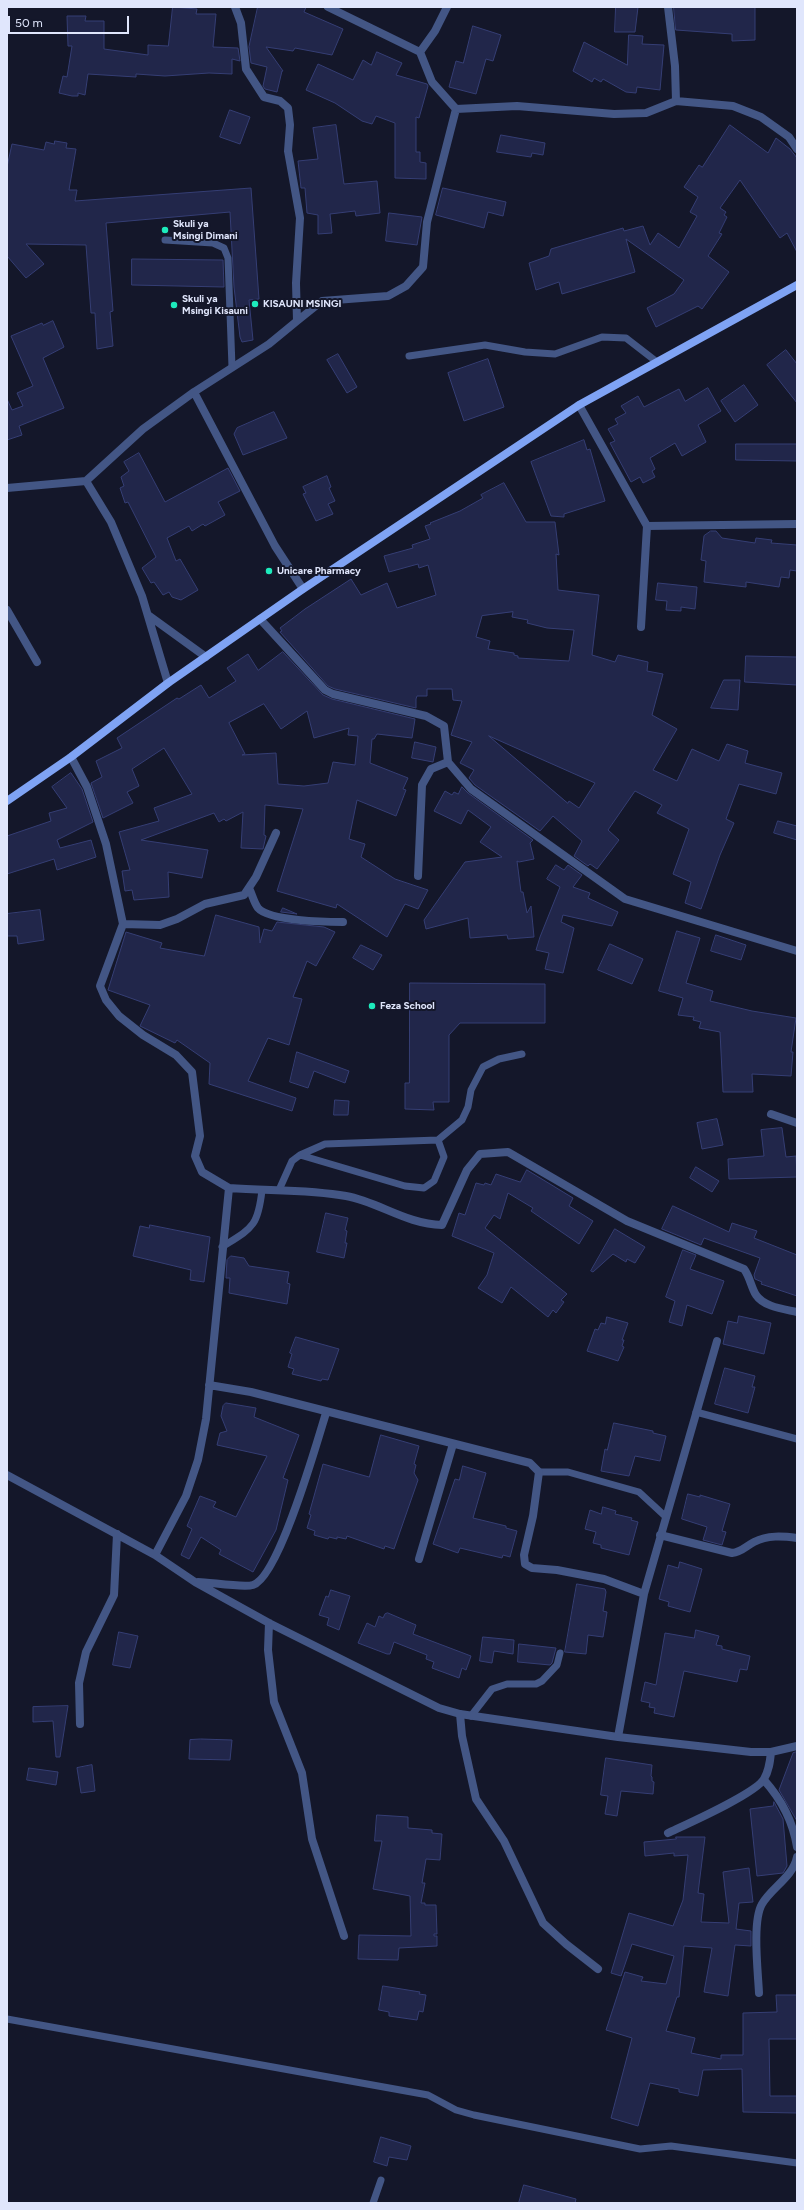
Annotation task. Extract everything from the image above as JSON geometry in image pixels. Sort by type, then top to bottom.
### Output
[{"type":"main road","points":[[7,801],[71,757],[168,683],[303,589],[579,405],[797,285]]},
{"type":"street","points":[[236,7],[241,24],[246,69],[264,97],[280,101],[288,108],[290,125],[288,151],[300,218],[296,283],[297,321]]},
{"type":"street","points":[[328,7],[420,52],[432,82],[456,109]]},
{"type":"street","points":[[420,52],[434,31],[447,7]]},
{"type":"street","points":[[668,7],[676,101]]},
{"type":"street","points":[[456,109],[517,106],[614,114],[646,113],[676,101],[733,106],[761,117],[789,137],[797,149]]},
{"type":"street","points":[[7,488],[86,481],[143,429],[194,392],[282,335],[322,301],[353,300],[388,296],[406,286],[423,266],[427,222],[456,109]]},
{"type":"street","points":[[194,392],[275,546],[303,589]]},
{"type":"street","points":[[579,405],[647,526],[641,627]]},
{"type":"street","points":[[86,481],[111,522],[142,596],[168,683]]},
{"type":"street","points":[[647,526],[797,524]]},
{"type":"street","points":[[7,610],[37,662]]},
{"type":"street","points":[[148,615],[206,657]]},
{"type":"street","points":[[260,619],[325,690],[334,694],[426,716],[444,726],[448,762],[471,789],[625,898],[797,951]]},
{"type":"street","points":[[71,757],[87,787],[106,844],[123,924],[100,986],[106,1000],[119,1016],[142,1035],[176,1055],[192,1072],[198,1102],[200,1136],[195,1156],[202,1172],[229,1188],[279,1190],[346,1196],[424,1225],[442,1225],[467,1170],[480,1154],[508,1152],[627,1221],[744,1269],[749,1276],[756,1296],[768,1305],[797,1312]]},
{"type":"street","points":[[418,876],[422,785],[431,769],[448,762]]},
{"type":"street","points":[[123,924],[160,925],[177,919],[205,904],[244,895],[249,888],[276,833]]},
{"type":"street","points":[[249,888],[258,907],[264,912],[301,921],[343,922]]},
{"type":"street","points":[[771,1114],[797,1123]]},
{"type":"street","points":[[155,1555],[186,1496],[198,1460],[206,1419],[229,1188]]},
{"type":"street","points":[[618,1737],[644,1594],[717,1341]]},
{"type":"street","points":[[209,1385],[251,1392],[326,1413],[530,1463],[539,1472],[533,1516],[524,1555],[525,1564],[532,1568],[557,1570],[604,1579],[644,1594]]},
{"type":"street","points":[[195,1582],[252,1585],[263,1579],[278,1552],[299,1498],[326,1413]]},
{"type":"street","points":[[419,1559],[453,1444]]},
{"type":"street","points":[[7,1475],[155,1555],[195,1582],[269,1623],[439,1708],[471,1716],[618,1737],[770,1752],[797,1746]]},
{"type":"street","points":[[80,1724],[79,1683],[86,1652],[114,1595],[117,1534]]},
{"type":"street","points":[[660,1535],[732,1553],[741,1552],[754,1542],[776,1535],[797,1538]]},
{"type":"street","points":[[269,1623],[268,1650],[274,1702],[302,1772],[312,1839],[344,1936]]},
{"type":"street","points":[[460,1714],[462,1736],[476,1799],[517,1865],[529,1897],[539,1916],[543,1922],[566,1944],[598,1969]]},
{"type":"street","points":[[668,1833],[714,1811],[757,1787],[764,1780],[769,1769],[770,1752]]},
{"type":"street","points":[[764,1780],[775,1792],[787,1813],[797,1847]]},
{"type":"street","points":[[759,1993],[757,1918],[762,1904],[789,1873],[797,1857]]},
{"type":"lane","points":[[165,240],[213,243],[224,248],[228,258],[232,367]]},
{"type":"lane","points":[[409,356],[485,345],[525,352],[555,354],[602,337],[626,338],[657,362]]},
{"type":"lane","points":[[279,1190],[292,1161],[300,1155],[325,1144],[438,1140],[462,1120],[468,1108],[471,1090],[483,1067],[499,1059],[522,1054]]},
{"type":"lane","points":[[300,1155],[405,1186],[424,1188],[434,1181],[444,1157],[438,1140]]},
{"type":"lane","points":[[222,1247],[249,1230],[254,1223],[259,1212],[262,1190]]},
{"type":"lane","points":[[696,1412],[797,1439]]},
{"type":"lane","points":[[539,1472],[568,1472],[639,1492],[666,1517]]},
{"type":"lane","points":[[471,1716],[492,1690],[507,1684],[536,1684],[542,1681],[557,1665],[560,1653]]},
{"type":"lane","points":[[7,2019],[428,2095],[456,2110],[474,2116],[640,2149],[671,2146],[797,2163]]},
{"type":"lane","points":[[373,2203],[381,2180]]},
{"type":"building","points":[[173,7],[197,9],[196,14],[216,14],[213,47],[238,48],[240,61],[232,59],[232,74],[209,73],[165,76],[136,74],[136,77],[88,74],[85,95],[78,93],[78,96],[72,96],[59,93],[63,76],[67,77],[72,46],[68,46],[67,16],[86,16],[85,21],[104,21],[104,49],[148,55],[148,45],[168,46]]},
{"type":"building","points":[[258,7],[306,7],[304,12],[343,29],[332,55],[295,48],[293,51],[266,47],[283,71],[277,92],[265,89],[263,86],[267,67],[251,63],[249,47]]},
{"type":"building","points":[[616,7],[638,7],[635,32],[615,32]]},
{"type":"building","points":[[674,7],[755,7],[755,40],[732,41],[732,34],[676,30]]},
{"type":"building","points":[[473,26],[501,35],[493,61],[486,59],[476,94],[449,87],[456,61],[463,63]]},
{"type":"building","points":[[629,35],[643,36],[642,44],[664,45],[660,90],[637,87],[636,93],[626,92],[603,79],[601,82],[594,78],[592,82],[573,71],[584,42],[627,65]]},
{"type":"building","points":[[377,52],[402,63],[396,75],[427,84],[428,86],[419,118],[416,117],[416,152],[420,152],[420,162],[426,163],[426,179],[395,178],[395,123],[376,116],[372,124],[362,121],[335,103],[306,90],[318,64],[353,80],[363,60],[371,65]]},
{"type":"building","points":[[230,110],[250,117],[240,144],[220,137]]},
{"type":"building","points":[[336,125],[344,184],[377,181],[380,213],[356,216],[355,211],[330,214],[332,233],[318,234],[318,215],[307,213],[305,188],[301,188],[298,161],[318,159],[313,128]]},
{"type":"building","points":[[730,125],[768,153],[776,138],[790,149],[797,158],[797,252],[787,233],[780,238],[740,180],[720,208],[726,212],[724,215],[727,217],[719,233],[722,234],[708,256],[729,272],[702,309],[698,306],[656,327],[647,308],[674,294],[684,280],[626,239],[635,272],[562,294],[559,282],[536,290],[529,263],[549,256],[551,249],[623,228],[624,231],[643,226],[650,245],[658,233],[679,248],[697,216],[690,212],[698,197],[684,187],[699,165],[702,167]]},
{"type":"building","points":[[501,135],[545,143],[543,155],[532,153],[531,157],[497,152]]},
{"type":"building","points":[[55,141],[67,143],[66,148],[76,149],[69,190],[77,190],[75,201],[251,188],[259,299],[249,300],[253,340],[242,342],[240,337],[234,287],[230,212],[106,223],[113,311],[110,312],[113,346],[97,349],[95,313],[91,313],[86,245],[26,244],[44,264],[26,278],[7,256],[7,167],[12,144],[44,150],[46,142],[54,144]]},
{"type":"building","points":[[443,188],[506,202],[503,216],[488,212],[484,228],[436,215]]},
{"type":"building","points":[[389,213],[422,217],[417,245],[386,241]]},
{"type":"building","points":[[132,259],[223,260],[224,287],[132,285]]},
{"type":"building","points":[[53,321],[64,347],[43,358],[64,408],[19,426],[22,435],[7,440],[7,399],[12,410],[23,406],[17,393],[33,386],[11,336],[42,323],[43,325]]},
{"type":"building","points":[[786,350],[797,364],[797,403],[767,365]]},
{"type":"building","points":[[338,354],[357,387],[347,393],[327,360]]},
{"type":"building","points":[[488,359],[504,407],[464,421],[448,373]]},
{"type":"building","points":[[744,385],[758,405],[735,422],[721,401]]},
{"type":"building","points":[[708,388],[721,411],[698,425],[706,442],[682,456],[675,443],[650,458],[655,469],[652,471],[655,477],[643,483],[640,477],[631,482],[610,443],[615,441],[608,429],[618,424],[615,419],[626,413],[621,406],[638,396],[644,407],[679,389],[685,401]]},
{"type":"building","points":[[274,412],[287,438],[243,455],[234,434],[237,428]]},
{"type":"building","points":[[584,440],[587,450],[590,449],[605,501],[564,514],[564,517],[551,516],[531,462]]},
{"type":"building","points":[[736,444],[797,444],[797,461],[736,460]]},
{"type":"building","points":[[139,453],[165,502],[228,468],[240,491],[218,502],[225,515],[205,526],[203,524],[192,531],[189,526],[167,538],[176,561],[180,559],[198,590],[181,600],[172,597],[169,592],[163,595],[154,582],[151,583],[142,568],[156,557],[128,502],[125,503],[120,488],[124,486],[121,477],[129,471],[124,462]]},
{"type":"building","points":[[327,476],[331,487],[329,488],[335,501],[328,504],[333,514],[316,521],[303,494],[306,493],[303,487]]},
{"type":"building","points":[[504,483],[526,522],[555,522],[559,555],[556,554],[558,590],[599,595],[592,655],[615,662],[618,655],[648,662],[647,671],[663,674],[652,715],[677,729],[653,770],[677,781],[692,749],[719,761],[727,744],[748,751],[745,763],[782,773],[776,794],[739,784],[726,819],[734,823],[720,855],[701,909],[685,903],[691,882],[673,874],[689,829],[657,813],[662,805],[635,791],[608,830],[619,840],[597,869],[590,864],[588,866],[574,856],[582,841],[553,816],[540,831],[475,785],[469,778],[474,770],[460,763],[472,742],[451,735],[462,701],[453,700],[452,689],[427,689],[427,696],[417,696],[416,708],[335,689],[328,686],[280,632],[282,631],[280,628],[305,609],[351,579],[361,595],[387,583],[397,608],[436,595],[428,565],[419,568],[418,564],[389,572],[384,556],[413,548],[412,545],[430,539],[425,526],[460,511],[483,498],[481,495]],"holes":[[[513,612],[512,617],[528,620],[527,623],[547,628],[574,630],[569,661],[518,658],[518,656],[514,655],[514,653],[488,649],[490,641],[476,637],[482,616]],[[489,736],[595,783],[579,808],[569,801],[568,803]]]},
{"type":"building","points":[[711,531],[716,531],[722,538],[755,543],[756,538],[772,540],[771,543],[797,545],[797,571],[790,570],[789,578],[781,577],[779,587],[746,582],[746,587],[704,582],[706,561],[701,560],[704,536]]},
{"type":"building","points":[[658,583],[697,587],[695,609],[681,607],[681,611],[666,610],[667,601],[656,600]]},
{"type":"building","points":[[283,652],[323,695],[332,699],[415,719],[412,738],[377,734],[374,739],[372,739],[370,763],[408,778],[403,789],[406,790],[396,816],[357,800],[349,839],[365,844],[361,857],[395,879],[428,890],[418,909],[405,904],[387,937],[337,904],[336,908],[277,891],[303,809],[265,805],[264,835],[266,836],[263,849],[241,848],[243,812],[226,821],[224,819],[219,822],[214,813],[141,840],[208,850],[202,878],[168,872],[169,897],[134,900],[132,890],[125,891],[122,871],[130,870],[119,832],[159,821],[154,808],[192,794],[164,748],[132,769],[139,786],[127,792],[133,803],[103,818],[91,783],[102,777],[96,761],[122,748],[117,738],[177,698],[179,699],[201,685],[209,698],[236,681],[227,668],[248,654],[258,670]],"holes":[[[264,704],[281,729],[307,711],[314,738],[349,728],[348,735],[358,736],[355,765],[333,762],[328,783],[304,786],[278,784],[276,753],[242,755],[245,754],[229,723]]]},
{"type":"building","points":[[746,656],[797,657],[797,685],[745,682]]},
{"type":"building","points":[[724,680],[740,680],[738,710],[711,708]]},
{"type":"building","points":[[415,742],[436,747],[433,762],[412,758]]},
{"type":"building","points":[[71,773],[82,789],[93,822],[57,840],[60,848],[91,840],[96,857],[57,870],[54,859],[7,874],[7,836],[51,821],[49,813],[67,808],[52,787]]},
{"type":"building","points":[[462,787],[468,793],[533,840],[530,843],[534,859],[519,862],[517,861],[521,892],[523,892],[527,913],[531,906],[534,937],[508,939],[507,935],[470,938],[468,918],[426,929],[424,920],[465,862],[502,857],[480,842],[491,827],[468,810],[461,824],[434,811],[445,791],[452,795],[454,792],[458,794]]},
{"type":"building","points":[[778,821],[797,826],[797,840],[774,833]]},
{"type":"building","points":[[556,865],[564,870],[568,865],[582,875],[573,887],[590,893],[588,898],[618,912],[612,926],[563,915],[561,922],[574,928],[563,973],[545,969],[549,953],[536,950],[560,887],[547,879]]},
{"type":"building","points":[[283,908],[297,914],[281,912]]},
{"type":"building","points":[[40,910],[44,940],[18,944],[17,936],[7,936],[7,914]]},
{"type":"building","points":[[216,915],[259,927],[260,943],[264,929],[272,931],[277,922],[324,927],[335,932],[316,966],[307,961],[293,997],[302,999],[289,1045],[268,1038],[248,1081],[296,1098],[292,1111],[209,1084],[210,1063],[177,1040],[175,1043],[140,1026],[150,1005],[108,990],[126,932],[162,943],[160,948],[204,956]]},
{"type":"building","points":[[677,931],[700,938],[686,983],[713,991],[710,1001],[752,1011],[796,1018],[791,1052],[793,1052],[791,1076],[752,1074],[753,1092],[723,1092],[720,1032],[699,1028],[701,1022],[693,1020],[694,1017],[678,1015],[683,998],[659,991]]},
{"type":"building","points":[[716,935],[746,945],[741,960],[711,951]]},
{"type":"building","points":[[610,944],[643,959],[632,984],[598,970]]},
{"type":"building","points":[[361,945],[382,955],[373,970],[353,958]]},
{"type":"building","points":[[410,983],[545,984],[545,1023],[460,1023],[449,1035],[449,1102],[433,1102],[434,1110],[405,1109],[405,1083],[409,1083]]},
{"type":"building","points":[[297,1052],[349,1071],[345,1083],[314,1071],[308,1088],[290,1082]]},
{"type":"building","points":[[335,1100],[349,1101],[348,1115],[334,1115]]},
{"type":"building","points":[[717,1119],[723,1145],[702,1149],[697,1123]]},
{"type":"building","points":[[782,1128],[786,1157],[796,1156],[797,1177],[729,1179],[728,1159],[764,1156],[761,1130]]},
{"type":"building","points":[[696,1167],[719,1181],[712,1192],[690,1178]]},
{"type":"building","points":[[527,1170],[573,1198],[569,1206],[593,1221],[579,1244],[531,1211],[533,1208],[508,1193],[500,1219],[494,1215],[485,1228],[567,1294],[561,1300],[564,1302],[556,1313],[553,1310],[548,1317],[511,1287],[502,1303],[478,1288],[487,1275],[494,1253],[452,1236],[459,1213],[465,1215],[476,1183],[491,1185],[496,1174],[520,1182]]},
{"type":"building","points":[[673,1206],[729,1232],[732,1223],[757,1231],[754,1238],[797,1255],[797,1296],[761,1284],[762,1282],[755,1279],[754,1275],[760,1258],[704,1238],[701,1245],[662,1229]]},
{"type":"building","points":[[326,1213],[348,1218],[345,1230],[347,1231],[345,1243],[347,1243],[344,1258],[317,1252]]},
{"type":"building","points":[[150,1225],[210,1237],[204,1282],[190,1280],[191,1270],[133,1256],[140,1226],[149,1228]]},
{"type":"building","points":[[615,1229],[645,1247],[635,1263],[627,1259],[626,1262],[613,1254],[593,1272],[591,1271]]},
{"type":"building","points":[[683,1250],[696,1255],[690,1269],[724,1281],[712,1314],[687,1305],[682,1326],[669,1322],[675,1301],[666,1297]]},
{"type":"building","points":[[231,1256],[244,1258],[249,1266],[289,1272],[287,1283],[290,1284],[287,1304],[229,1293],[230,1278],[226,1278],[227,1260]]},
{"type":"building","points":[[739,1316],[771,1323],[764,1354],[723,1344],[728,1321],[737,1323]]},
{"type":"building","points":[[607,1317],[628,1323],[622,1340],[624,1340],[622,1346],[624,1347],[618,1361],[587,1351],[595,1329],[598,1330],[601,1323],[605,1324]]},
{"type":"building","points":[[296,1337],[339,1349],[328,1380],[322,1379],[321,1381],[292,1374],[294,1369],[288,1367],[292,1354],[290,1353]]},
{"type":"building","points":[[725,1368],[755,1376],[752,1387],[755,1387],[748,1413],[715,1404]]},
{"type":"building","points":[[226,1403],[256,1408],[254,1417],[299,1435],[283,1478],[288,1480],[276,1530],[253,1572],[219,1554],[221,1550],[201,1537],[189,1559],[181,1555],[192,1529],[187,1526],[200,1496],[216,1502],[213,1507],[236,1517],[267,1456],[217,1445],[220,1433],[227,1431],[221,1416],[223,1406]]},
{"type":"building","points":[[614,1423],[653,1431],[653,1433],[666,1436],[660,1461],[635,1456],[629,1476],[601,1471],[605,1449],[607,1450]]},
{"type":"building","points":[[381,1435],[419,1446],[414,1464],[416,1465],[414,1473],[418,1480],[394,1549],[385,1546],[384,1549],[347,1536],[346,1539],[329,1537],[328,1539],[314,1535],[315,1531],[307,1528],[311,1515],[309,1514],[323,1464],[369,1477]]},
{"type":"building","points":[[463,1466],[486,1473],[473,1518],[506,1526],[506,1528],[517,1531],[510,1557],[503,1555],[502,1558],[460,1548],[458,1553],[433,1544],[455,1479],[459,1480]]},
{"type":"building","points":[[688,1494],[700,1497],[700,1495],[730,1504],[722,1531],[726,1532],[722,1545],[703,1540],[707,1527],[682,1519]]},
{"type":"building","points":[[603,1507],[616,1511],[615,1514],[632,1518],[631,1520],[638,1522],[629,1555],[601,1548],[601,1545],[593,1543],[596,1532],[585,1529],[590,1510],[601,1514]]},
{"type":"building","points":[[680,1562],[702,1569],[690,1612],[668,1606],[669,1602],[659,1599],[668,1565],[678,1568]]},
{"type":"building","points":[[577,1584],[605,1589],[606,1592],[603,1611],[607,1612],[603,1637],[588,1635],[586,1654],[565,1652]]},
{"type":"building","points":[[331,1590],[350,1596],[339,1630],[327,1625],[329,1618],[319,1615],[326,1596],[328,1597]]},
{"type":"building","points":[[388,1613],[416,1625],[413,1634],[471,1656],[466,1670],[462,1668],[459,1678],[432,1668],[434,1662],[426,1659],[427,1655],[394,1642],[390,1654],[358,1643],[367,1623],[375,1627],[379,1616],[383,1618],[385,1614]]},
{"type":"building","points":[[696,1630],[719,1636],[716,1645],[722,1646],[722,1649],[750,1656],[747,1670],[740,1669],[737,1682],[684,1671],[674,1717],[654,1713],[655,1708],[649,1707],[650,1703],[641,1701],[645,1682],[656,1685],[665,1633],[694,1638]]},
{"type":"building","points":[[119,1632],[138,1636],[130,1668],[113,1665]]},
{"type":"building","points":[[483,1637],[514,1640],[513,1654],[494,1651],[492,1663],[480,1661]]},
{"type":"building","points":[[519,1644],[556,1648],[552,1663],[550,1665],[518,1662]]},
{"type":"building","points":[[68,1706],[60,1757],[56,1757],[53,1721],[33,1722],[33,1707]]},
{"type":"building","points":[[190,1740],[232,1740],[230,1760],[189,1759]]},
{"type":"building","points":[[797,1752],[797,1821],[779,1790],[793,1753]]},
{"type":"building","points":[[606,1758],[652,1765],[651,1776],[652,1781],[654,1782],[653,1794],[621,1791],[617,1816],[605,1814],[608,1796],[601,1795]]},
{"type":"building","points":[[92,1765],[95,1791],[81,1793],[77,1768]]},
{"type":"building","points":[[29,1768],[58,1772],[56,1785],[27,1780]]},
{"type":"building","points":[[774,1802],[783,1819],[787,1866],[783,1873],[757,1876],[750,1809],[773,1806]]},
{"type":"building","points":[[377,1815],[408,1817],[408,1828],[432,1830],[432,1833],[442,1834],[440,1860],[426,1859],[422,1883],[425,1883],[421,1903],[425,1903],[425,1905],[436,1905],[437,1934],[434,1934],[434,1936],[437,1936],[437,1946],[399,1948],[398,1960],[358,1959],[359,1935],[411,1936],[410,1896],[373,1889],[382,1841],[375,1841]]},
{"type":"building","points":[[676,1837],[705,1837],[698,1893],[704,1894],[701,1922],[729,1923],[723,1872],[749,1868],[753,1902],[739,1903],[736,1929],[751,1931],[751,1946],[735,1945],[728,1996],[704,1992],[712,1948],[684,1946],[679,1997],[677,1997],[666,2031],[695,2038],[691,2053],[721,2059],[721,2055],[743,2055],[743,2013],[777,2012],[776,1995],[797,1995],[797,2039],[769,2039],[770,2096],[797,2096],[797,2113],[743,2112],[742,2069],[703,2070],[698,2096],[679,2092],[679,2089],[650,2083],[638,2126],[611,2118],[632,2038],[606,2030],[625,1972],[643,1977],[641,1981],[666,1984],[674,1956],[632,1944],[621,1976],[611,1973],[629,1913],[673,1926],[683,1900],[688,1855],[674,1856],[674,1853],[645,1856],[644,1842],[676,1839]]},
{"type":"building","points":[[383,1986],[420,1992],[419,1994],[426,1995],[423,2012],[419,2011],[417,2020],[389,2016],[389,2012],[379,2010]]},
{"type":"building","points":[[381,2137],[411,2146],[407,2160],[389,2157],[387,2166],[374,2162]]},
{"type":"building","points":[[524,2185],[576,2199],[575,2203],[519,2203]]},
{"type":"place","name":"Skuli ya Msingi Dimani","points":[[165,230]]},
{"type":"place","name":"KISAUNI MSINGI","points":[[255,304]]},
{"type":"place","name":"Skuli ya Msingi Kisauni","points":[[174,305]]},
{"type":"place","name":"Unicare Pharmacy","points":[[269,571]]},
{"type":"place","name":"Feza School","points":[[372,1006]]}]
